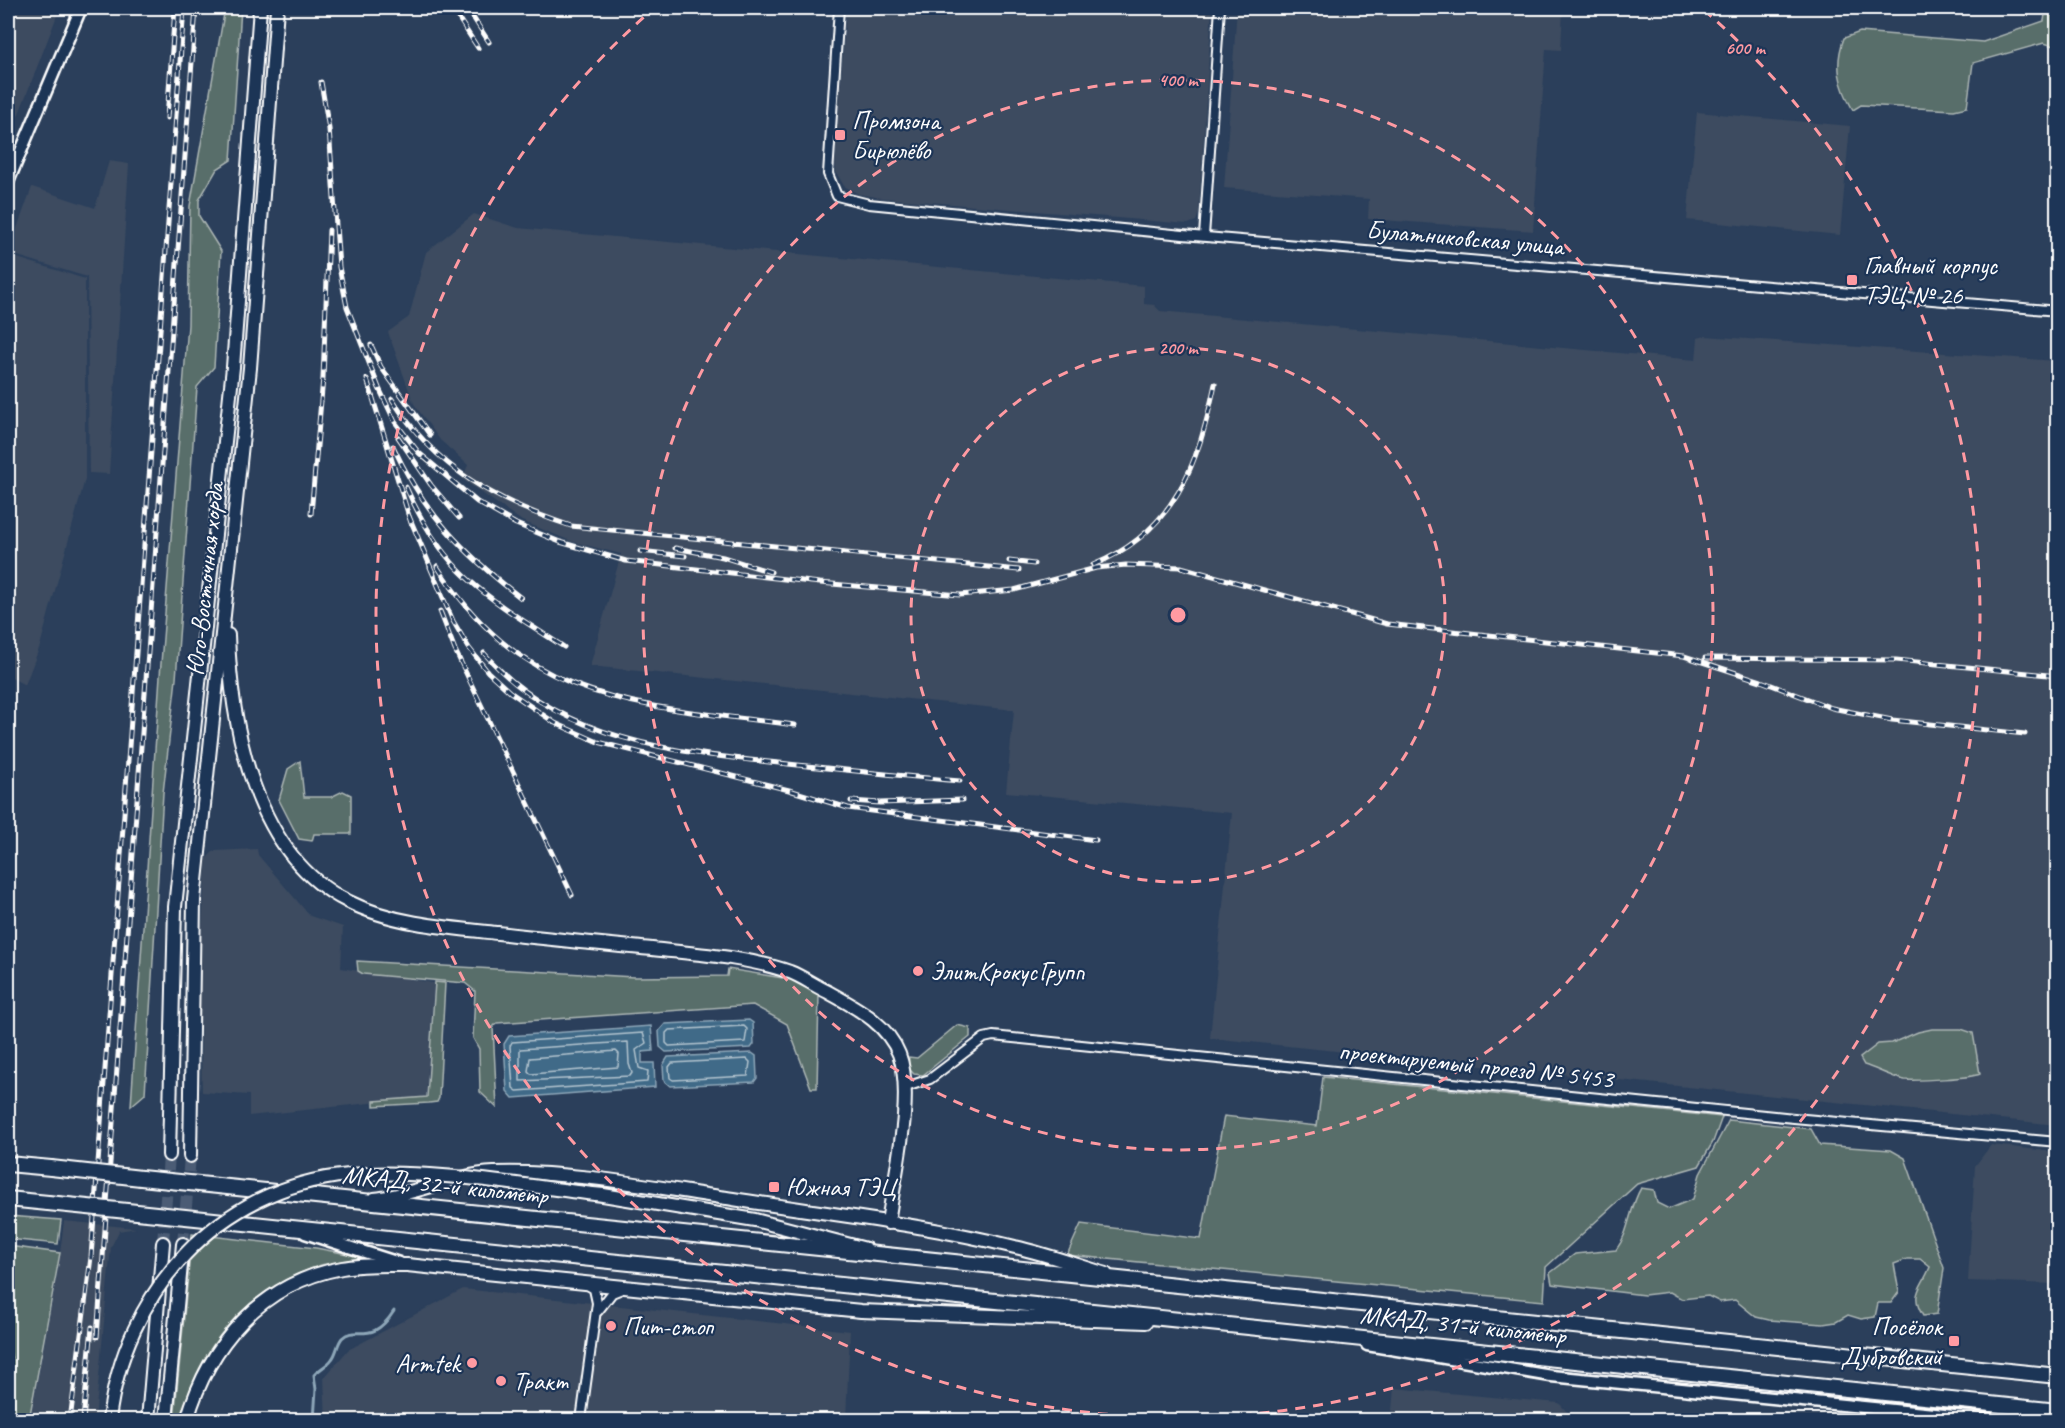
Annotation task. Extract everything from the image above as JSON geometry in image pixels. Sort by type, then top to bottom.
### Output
[{"type":"highway","name":"МКАД, 32-й километр","points":[[8,1164],[879,1253]]},
{"type":"highway","points":[[8,1199],[282,1226]]},
{"type":"highway","name":"МКАД, 31-й километр","points":[[282,1226],[2058,1411]]},
{"type":"highway","name":"МКАД, 31-й километр","points":[[879,1253],[2058,1376]]},
{"type":"main road","points":[[8,182],[81,8]]},
{"type":"main road","name":"Юго-Восточная хорда","points":[[169,1155],[175,907],[233,367],[260,8]]},
{"type":"main road","name":"Юго-Восточная хорда","points":[[190,1156],[194,1046],[193,909],[250,368],[277,8]]},
{"type":"main road","points":[[226,588],[233,711],[244,752],[273,828],[291,856],[314,880],[345,901],[376,914],[453,928],[676,951],[769,966],[785,971],[867,1013],[892,1041],[899,1055],[906,1087],[888,1223]]},
{"type":"main road","points":[[356,1200],[406,1194],[476,1175],[520,1173],[691,1193],[888,1223],[1015,1246],[1125,1280]]},
{"type":"main road","points":[[109,1420],[123,1352],[139,1315],[157,1286],[198,1242],[231,1217],[271,1195],[319,1179],[377,1174],[423,1176],[603,1195],[755,1220],[804,1231],[879,1253]]},
{"type":"main road","points":[[282,1226],[406,1266]]},
{"type":"main road","points":[[148,1420],[163,1243]]},
{"type":"main road","points":[[166,1420],[183,1244]]},
{"type":"main road","points":[[188,1420],[197,1389],[212,1359],[230,1332],[258,1306],[287,1288],[325,1272],[370,1265],[406,1266],[861,1311],[1259,1328]]},
{"type":"main road","points":[[1319,1334],[1401,1352],[1551,1376],[1960,1419],[1995,1420]]},
{"type":"street","name":"Булатниковская улица","points":[[839,8],[828,174],[837,196],[869,204],[1204,236],[2058,311]]},
{"type":"street","points":[[1204,236],[1220,8]]},
{"type":"street","name":"проектируемый проезд № 5453","points":[[906,1087],[930,1079],[984,1038],[993,1036],[1794,1118],[2058,1142]]},
{"type":"street","points":[[581,1420],[587,1365],[596,1315],[596,1292],[586,1284]]},
{"type":"street","points":[[596,1315],[612,1293],[626,1288]]},
{"type":"shaded area","points":[[8,8],[60,8],[8,142]]},
{"type":"shaded area","points":[[846,8],[1212,8],[1199,213],[1196,221],[1188,224],[882,198],[858,194],[844,186],[836,172],[835,161]]},
{"type":"shaded area","points":[[1237,8],[1563,8],[1561,50],[1546,49],[1533,231],[1368,219],[1369,199],[1224,188]]},
{"type":"shaded area","points":[[1697,112],[1850,126],[1840,235],[1687,220]]},
{"type":"shaded area","points":[[109,161],[129,164],[109,474],[89,473],[87,277],[8,253],[32,187],[95,208]]},
{"type":"shaded area","points":[[474,214],[518,228],[1144,286],[1144,304],[1154,305],[1160,311],[1696,360],[1698,338],[1705,336],[2057,361],[2057,1125],[1210,1038],[1232,813],[1006,792],[1014,710],[590,666],[621,554],[573,542],[522,521],[462,479],[468,465],[440,440],[414,404],[388,332],[409,317],[426,252]]},
{"type":"shaded area","points":[[11,256],[85,279],[85,479],[40,646],[25,685],[8,676],[8,263]]},
{"type":"shaded area","points":[[257,849],[258,855],[310,916],[343,927],[341,968],[434,983],[426,1097],[249,1116],[249,1095],[202,1092],[199,975],[206,859],[214,851]]},
{"type":"shaded area","points":[[1991,1145],[2057,1152],[2057,1284],[1968,1281],[1975,1166]]},
{"type":"shaded area","points":[[64,1221],[136,1228],[119,1231],[111,1247],[95,1420],[30,1420],[58,1269]]},
{"type":"shaded area","points":[[463,1289],[850,1331],[846,1420],[326,1420],[324,1378],[348,1350]]},
{"type":"shaded area","points":[[1394,1388],[1559,1403],[1574,1420],[1391,1420]]},
{"type":"green space","points":[[225,8],[241,8],[231,160],[217,169],[199,200],[199,216],[221,251],[214,367],[197,387],[176,679],[163,793],[145,1094],[131,1106],[160,676],[188,325],[190,206]]},
{"type":"green space","points":[[2046,8],[2057,8],[2057,47],[2044,43],[1973,63],[1967,107],[1954,110],[1861,105],[1853,110],[1848,101],[1841,83],[1839,66],[1844,38],[1860,32],[1983,42],[2044,21]]},
{"type":"green space","points":[[300,761],[304,797],[331,797],[343,791],[351,795],[351,834],[314,834],[312,841],[299,839],[279,800],[288,769]]},
{"type":"green space","points":[[357,961],[634,977],[727,976],[728,969],[789,979],[819,994],[817,1088],[811,1088],[787,1024],[753,1005],[497,1023],[493,1027],[497,1108],[480,1092],[479,1049],[473,1038],[475,991],[465,983],[363,974],[358,971]]},
{"type":"green space","points":[[435,982],[445,983],[439,1098],[437,1102],[429,1103],[374,1106],[374,1101],[427,1097]]},
{"type":"green space","points":[[957,1025],[970,1028],[970,1037],[923,1075],[914,1074],[908,1068],[909,1057],[917,1058]]},
{"type":"green space","points":[[1932,1029],[1961,1029],[1973,1033],[1980,1074],[1944,1079],[1905,1080],[1864,1065],[1860,1058],[1878,1044],[1892,1043]]},
{"type":"green space","points":[[1323,1077],[1722,1117],[1713,1142],[1699,1166],[1637,1184],[1546,1267],[1544,1301],[1067,1255],[1081,1224],[1201,1239],[1224,1116],[1317,1126]]},
{"type":"green space","points":[[1729,1120],[1811,1129],[1820,1145],[1891,1150],[1905,1158],[1944,1268],[1937,1314],[1923,1316],[1917,1302],[1918,1291],[1930,1267],[1920,1259],[1907,1259],[1894,1264],[1899,1292],[1891,1303],[1878,1303],[1875,1317],[1861,1319],[1848,1315],[1836,1322],[1823,1324],[1756,1317],[1735,1300],[1720,1302],[1708,1296],[1682,1299],[1670,1292],[1644,1295],[1552,1284],[1550,1273],[1575,1254],[1616,1250],[1624,1236],[1641,1188],[1654,1190],[1657,1203],[1669,1209],[1693,1199],[1700,1174]]},
{"type":"green space","points":[[8,1216],[61,1220],[58,1244],[8,1239]]},
{"type":"green space","points":[[192,1234],[316,1248],[363,1257],[318,1266],[268,1290],[247,1306],[213,1345],[189,1393],[181,1420],[174,1420]]},
{"type":"green space","points":[[8,1246],[60,1253],[29,1420],[8,1420],[8,1363],[12,1359],[8,1343]]},
{"type":"water","points":[[749,1020],[753,1023],[754,1044],[751,1048],[666,1052],[660,1047],[659,1031],[665,1024]]},
{"type":"water","points":[[651,1026],[653,1051],[642,1052],[642,1063],[654,1063],[655,1087],[513,1098],[507,1091],[504,1044],[509,1036]]},
{"type":"water","points":[[752,1053],[756,1056],[757,1078],[754,1082],[670,1086],[664,1081],[663,1065],[668,1057]]},
{"type":"waterway","points":[[314,1420],[316,1389],[314,1375],[332,1359],[342,1338],[347,1334],[371,1332],[386,1322],[394,1311]]},
{"type":"tunnel","points":[[163,1243],[169,1155]]},
{"type":"tunnel","points":[[183,1244],[190,1156]]},
{"type":"railway","points":[[167,118],[175,8]]},
{"type":"railway","points":[[70,1420],[91,1257],[184,8]]},
{"type":"railway","points":[[97,1337],[196,8]]},
{"type":"railway","points":[[452,8],[478,48]]},
{"type":"railway","points":[[467,8],[489,42]]},
{"type":"railway","points":[[321,82],[329,129],[339,267],[347,307],[395,422],[419,453],[477,502],[516,524],[560,542],[626,561],[820,583],[960,595],[1014,590],[1096,568],[1126,565],[1181,567],[1387,624],[1684,656],[1761,681],[1832,708],[1892,720],[2025,734]]},
{"type":"railway","points":[[311,514],[323,378],[329,230]]},
{"type":"railway","points":[[371,345],[381,367],[430,435]]},
{"type":"railway","points":[[367,379],[411,523]]},
{"type":"railway","points":[[1093,565],[1121,551],[1144,534],[1163,514],[1178,492],[1191,468],[1215,384]]},
{"type":"railway","points":[[392,399],[409,424],[428,445],[469,479],[517,505],[571,526],[1019,570]]},
{"type":"railway","points":[[398,437],[431,485],[459,518]]},
{"type":"railway","points":[[393,446],[418,491],[447,530],[481,565],[521,598]]},
{"type":"railway","points":[[406,487],[432,536],[457,569],[502,606],[564,647]]},
{"type":"railway","points":[[408,514],[434,575]]},
{"type":"railway","points":[[675,548],[723,557],[771,572]]},
{"type":"railway","points":[[640,551],[685,556]]},
{"type":"railway","points":[[1009,561],[1034,564]]},
{"type":"railway","points":[[437,566],[472,613],[510,648],[550,673],[594,691],[640,703],[688,712],[795,725]]},
{"type":"railway","points":[[430,567],[453,621],[469,648],[488,672],[510,692],[555,723],[598,742],[789,790],[848,808],[1096,840]]},
{"type":"railway","points":[[440,611],[455,650],[572,895]]},
{"type":"railway","points":[[484,653],[514,683],[548,706],[585,724],[624,738],[705,755],[960,781]]},
{"type":"railway","points":[[1705,658],[1896,660],[2058,676]]},
{"type":"railway","points":[[851,801],[880,803],[962,800]]},
{"type":"railway","points":[[83,1420],[92,1327]]},
{"type":"place","name":"Промзона Бирюлёво","points":[[840,135]]},
{"type":"place","name":"Главный корпус ТЭЦ № 26","points":[[1852,280]]},
{"type":"place","name":"ЭлитКрокусГрупп","points":[[918,971]]},
{"type":"place","name":"Южная ТЭЦ","points":[[774,1187]]},
{"type":"place","name":"Пит-стоп","points":[[611,1326]]},
{"type":"place","name":"Посёлок Дубровский","points":[[1954,1341]]},
{"type":"place","name":"Armtek","points":[[472,1363]]},
{"type":"place","name":"Тракт","points":[[501,1381]]}]
